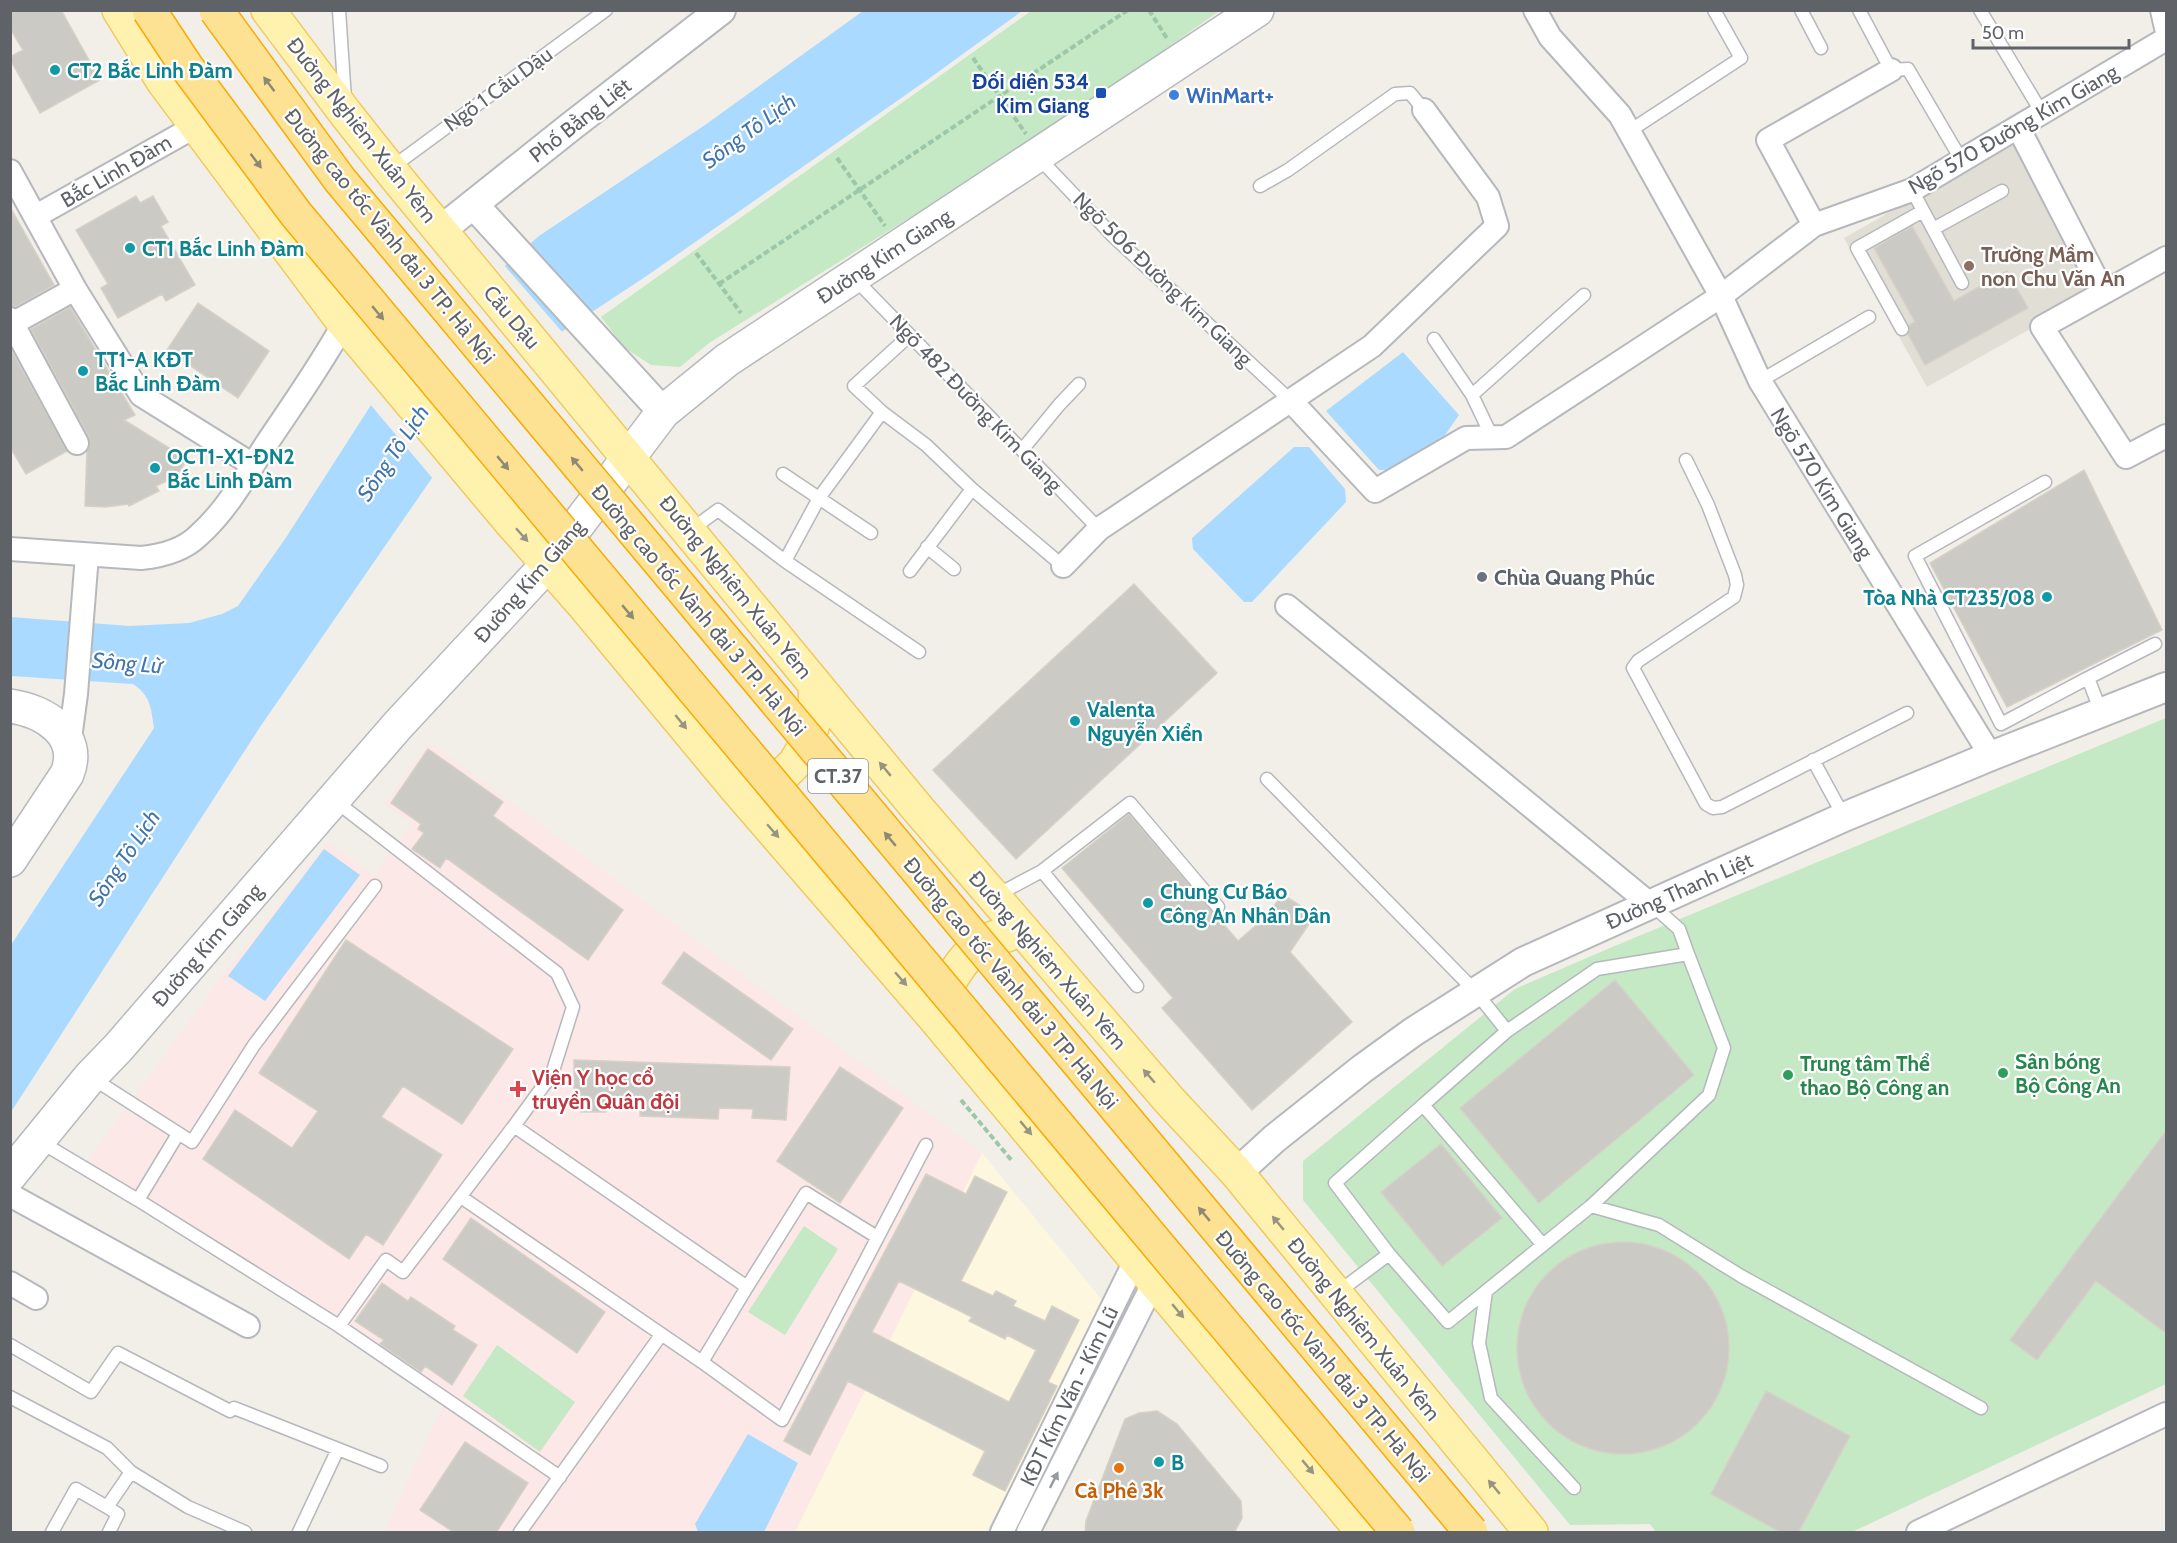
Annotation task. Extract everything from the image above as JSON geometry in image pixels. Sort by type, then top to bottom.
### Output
[{"type":"highway","name":"Đường cao tốc Vành đai 3 TP. Hà Nội","points":[[216,10],[340,180],[1471,1533]]},
{"type":"highway","name":"CT.37","points":[[134,19],[186,66],[303,223],[1398,1533]]},
{"type":"main road","points":[[172,10],[134,19],[163,81],[344,323],[735,787],[933,1016],[1363,1533]]},
{"type":"main road","name":"Đường Nghiêm Xuân Yêm","points":[[268,10],[346,114],[448,240]]},
{"type":"main road","name":"Đường Kim Giang","points":[[10,1175],[90,1077],[118,1048],[398,725],[548,564],[663,412],[727,360],[852,276],[1034,148],[1257,10]]},
{"type":"main road","name":"Cầu Dậu","points":[[448,240],[568,385]]},
{"type":"main road","name":"Đường Nghiêm Xuân Yêm","points":[[568,385],[918,809],[1170,1101],[1237,1173],[1531,1533]]},
{"type":"main road","points":[[735,787],[784,774],[795,763],[807,743],[816,714],[815,684]]},
{"type":"main road","points":[[10,706],[44,715],[59,728],[69,746],[72,762],[67,774],[10,860]]},
{"type":"main road","points":[[933,1016],[946,985],[971,952],[998,935],[1024,933]]},
{"type":"street","name":"Phố Bằng Liệt","points":[[448,240],[481,213],[569,128],[721,10]]},
{"type":"street","points":[[1535,10],[1550,37],[1620,115],[1721,296]]},
{"type":"street","name":"Ngõ 570 Đường Kim Giang","points":[[1291,400],[1375,491],[1466,438],[1506,437],[1721,296],[1814,225],[1912,190],[2042,113],[2165,24]]},
{"type":"street","points":[[1814,225],[1768,140],[1891,70]]},
{"type":"street","points":[[1063,566],[1100,529],[1372,346],[1497,226],[1488,196],[1424,110]]},
{"type":"street","name":"Bắc Linh Đàm","points":[[36,216],[196,126]]},
{"type":"street","points":[[2018,127],[2103,292]]},
{"type":"street","name":"Bắc Linh Đàm","points":[[10,171],[75,289],[141,395],[253,465]]},
{"type":"street","points":[[481,213],[663,412]]},
{"type":"street","points":[[2163,445],[2126,457],[2042,327],[2166,258]]},
{"type":"street","points":[[75,289],[11,322],[77,443]]},
{"type":"street","name":"Ngõ 570 Kim Giang","points":[[1721,296],[1760,381],[1991,756]]},
{"type":"street","points":[[10,549],[141,558],[158,557],[198,536],[217,516],[253,465],[344,323]]},
{"type":"street","points":[[69,746],[76,694],[87,555]]},
{"type":"street","points":[[1287,606],[1650,904]]},
{"type":"street","name":"Đường Thanh Liệt","points":[[1237,1173],[1274,1139],[1362,1069],[1474,991],[1523,962],[1844,817],[2166,687]]},
{"type":"street","points":[[10,1195],[248,1326]]},
{"type":"street","name":"KĐT Kim Văn - Kim Lũ","points":[[1005,1528],[1145,1271]]},
{"type":"street","name":"KĐT Kim Văn - Kim Lũ","points":[[1028,1532],[1145,1271]]},
{"type":"street","points":[[10,1283],[36,1298]]},
{"type":"street","points":[[1918,1533],[2166,1414]]},
{"type":"street","points":[[1005,1528],[1028,1532]]},
{"type":"lane","points":[[339,10],[346,114]]},
{"type":"lane","name":"Ngõ 1 Cầu Dậu","points":[[390,168],[606,10]]},
{"type":"lane","points":[[1628,132],[1741,58],[1714,10]]},
{"type":"lane","points":[[1801,10],[1821,48]]},
{"type":"lane","points":[[1859,10],[1891,70],[1908,69],[1962,161]]},
{"type":"lane","points":[[1980,10],[2042,113]]},
{"type":"lane","points":[[1260,186],[1288,170],[1395,94],[1410,93],[1424,110]]},
{"type":"lane","name":"Ngõ 506 Đường Kim Giang","points":[[1034,148],[1114,237],[1291,400]]},
{"type":"lane","points":[[1912,190],[1962,283]]},
{"type":"lane","points":[[1933,229],[2001,191]]},
{"type":"lane","points":[[1902,328],[1857,248],[1923,211]]},
{"type":"lane","name":"Ngõ 482 Đường Kim Giang","points":[[852,276],[1100,529]]},
{"type":"lane","points":[[1472,395],[1584,295]]},
{"type":"lane","points":[[1760,381],[1869,317]]},
{"type":"lane","points":[[910,335],[854,386],[1063,566]]},
{"type":"lane","points":[[1434,339],[1472,395],[1492,437]]},
{"type":"lane","points":[[1022,450],[1053,411],[1079,384]]},
{"type":"lane","points":[[785,561],[819,498],[882,412]]},
{"type":"lane","points":[[1686,460],[1708,505],[1737,585],[1734,597],[1638,661],[1634,668],[1706,804],[1713,808],[1722,807],[1907,713]]},
{"type":"lane","points":[[783,474],[871,533]]},
{"type":"lane","points":[[2045,482],[1915,556],[2001,724],[2155,644]]},
{"type":"lane","points":[[910,571],[972,489]]},
{"type":"lane","points":[[690,531],[718,510],[785,561],[919,652]]},
{"type":"lane","points":[[927,547],[954,569]]},
{"type":"lane","points":[[2088,678],[2101,712]]},
{"type":"lane","points":[[1813,760],[1844,817]]},
{"type":"lane","points":[[1267,779],[1474,991],[1507,1031]]},
{"type":"lane","points":[[333,800],[557,973],[573,1007],[552,1074],[514,1126],[403,1272],[386,1260],[339,1326]]},
{"type":"lane","points":[[994,897],[1042,872],[1130,803],[1218,907]]},
{"type":"lane","points":[[1042,872],[1137,986]]},
{"type":"lane","points":[[90,1077],[192,1142],[254,1045],[375,886]]},
{"type":"lane","points":[[1650,904],[1679,928],[1724,1048],[1709,1095],[1591,1206],[1448,1322],[1389,1254],[1335,1184],[1507,1031],[1597,969],[1688,954]]},
{"type":"lane","points":[[1423,1105],[1543,1245]]},
{"type":"lane","points":[[514,1126],[747,1287]]},
{"type":"lane","points":[[138,1200],[178,1134]]},
{"type":"lane","points":[[37,1140],[138,1200],[339,1326],[560,1477]]},
{"type":"lane","points":[[461,1197],[702,1362],[782,1420],[926,1144]]},
{"type":"lane","points":[[702,1362],[806,1193],[877,1238]]},
{"type":"lane","points":[[1591,1206],[1659,1225],[1741,1276],[1981,1408]]},
{"type":"lane","points":[[1336,1294],[1389,1254]]},
{"type":"lane","points":[[1486,1292],[1479,1343],[1491,1398],[1574,1488]]},
{"type":"lane","points":[[520,1533],[661,1335]]},
{"type":"lane","points":[[10,1345],[92,1392],[118,1353],[230,1411],[234,1408],[381,1466]]},
{"type":"lane","points":[[10,1397],[107,1448],[131,1472],[188,1507],[245,1533]]},
{"type":"lane","points":[[299,1533],[338,1449]]},
{"type":"lane","points":[[107,1507],[131,1472]]},
{"type":"lane","points":[[52,1533],[76,1489],[118,1514],[109,1533]]},
{"type":"path","points":[[719,284],[1128,10]]},
{"type":"path","points":[[1149,10],[1169,41]]},
{"type":"path","points":[[973,58],[1034,148]]},
{"type":"path","points":[[837,158],[886,229]]},
{"type":"path","points":[[696,254],[741,313]]},
{"type":"path","points":[[961,1100],[1013,1162]]},
{"type":"shaded area","name":"Trường Mầm non Chu Văn An","points":[[2015,141],[2092,294],[1927,387],[1844,238]]},
{"type":"shaded area","name":"Viện Y học cổ truyền Quân đội","points":[[430,742],[982,1153],[795,1532],[384,1532],[444,1403],[86,1162],[221,978],[328,842],[374,876],[412,824],[385,804]]},
{"type":"shaded area","points":[[982,1153],[1106,1305],[986,1532],[795,1532]]},
{"type":"green space","points":[[1031,11],[1219,11],[1063,122],[709,343],[680,367],[651,365],[625,348],[601,317]]},
{"type":"green space","name":"Trung tâm Thể thao Bộ Công an","points":[[2166,718],[2166,1384],[1852,1532],[1656,1532],[1650,1524],[1570,1525],[1303,1200],[1303,1161],[1515,989]]},
{"type":"green space","points":[[804,1226],[838,1249],[785,1335],[748,1312]]},
{"type":"green space","points":[[497,1345],[575,1402],[540,1452],[463,1396]]},
{"type":"water","points":[[863,11],[1022,11],[648,275],[560,333],[496,399],[432,478],[260,727],[11,1112],[11,945],[154,728],[147,698],[133,684],[11,676],[11,617],[130,626],[189,623],[222,614],[238,606],[287,536],[371,405],[437,325],[539,236],[705,125]]},
{"type":"water","points":[[1403,352],[1459,415],[1445,435],[1393,470],[1379,470],[1326,411]]},
{"type":"water","points":[[1294,447],[1309,447],[1345,489],[1346,502],[1252,602],[1244,602],[1193,549],[1192,538]]},
{"type":"water","points":[[324,849],[360,875],[265,1001],[228,976]]},
{"type":"water","points":[[748,1434],[798,1463],[764,1532],[698,1532],[695,1524]]},
{"type":"pier","points":[[503,264],[564,334],[498,401],[434,480],[369,403],[435,323]]},
{"type":"building","name":"CT2 Bắc Linh Đàm","points":[[10,10],[61,10],[100,80],[40,113],[10,59],[23,50],[10,28]]},
{"type":"building","name":"CT1 Bắc Linh Đàm","points":[[136,196],[140,203],[153,196],[168,222],[161,226],[195,285],[166,301],[162,294],[118,318],[101,288],[108,284],[76,230]]},
{"type":"building","points":[[10,207],[54,285],[15,307],[10,306]]},
{"type":"building","points":[[1912,226],[1954,301],[2007,271],[2028,308],[1925,365],[1908,334],[1909,325],[1915,322],[1874,248]]},
{"type":"building","points":[[198,303],[269,351],[238,398],[167,350]]},
{"type":"building","points":[[70,307],[135,415],[124,420],[187,459],[177,476],[156,486],[159,491],[129,506],[128,504],[106,507],[85,506],[89,437],[31,329]]},
{"type":"building","points":[[10,348],[67,451],[26,474],[10,447]]},
{"type":"building","name":"Tòa Nhà CT235/08","points":[[2084,470],[2162,630],[2007,707],[1930,563]]},
{"type":"building","name":"Valenta Nguyễn Xiển","points":[[1134,584],[1217,673],[1016,859],[933,770]]},
{"type":"building","points":[[428,749],[503,802],[493,816],[623,910],[588,960],[446,858],[440,868],[412,849],[424,833],[418,829],[421,824],[391,803]]},
{"type":"building","points":[[1129,814],[1238,941],[1269,914],[1282,894],[1315,915],[1290,952],[1352,1022],[1252,1110],[1162,1008],[1173,998],[1062,868]]},
{"type":"building","points":[[346,940],[513,1049],[462,1124],[403,1086],[381,1117],[442,1155],[383,1245],[366,1234],[349,1259],[203,1159],[235,1110],[292,1148],[318,1111],[259,1073]]},
{"type":"building","points":[[684,952],[793,1029],[771,1060],[662,983]]},
{"type":"building","points":[[1615,980],[1694,1075],[1539,1203],[1460,1108]]},
{"type":"building","points":[[574,1060],[790,1067],[786,1120],[752,1118],[753,1109],[719,1108],[718,1119],[640,1116],[640,1104],[607,1103],[606,1112],[581,1112],[582,1102],[574,1102]]},
{"type":"building","points":[[840,1067],[903,1108],[840,1203],[777,1161]]},
{"type":"building","points":[[2166,1131],[2166,1333],[2096,1281],[2037,1360],[2010,1340]]},
{"type":"building","points":[[1441,1144],[1502,1218],[1442,1266],[1381,1192]]},
{"type":"building","points":[[926,1174],[966,1194],[975,1176],[1007,1192],[961,1281],[993,1296],[996,1291],[1016,1301],[1013,1306],[1045,1321],[1052,1306],[1079,1320],[1048,1382],[1057,1386],[1005,1491],[973,1475],[985,1451],[848,1381],[810,1455],[784,1441]],"holes":[[[899,1281],[972,1317],[969,1321],[1005,1339],[1007,1335],[1036,1350],[1009,1402],[872,1332]]]},
{"type":"building","points":[[471,1218],[605,1312],[577,1353],[443,1259]]},
{"type":"building","points":[[1613,1242],[1633,1242],[1673,1254],[1698,1273],[1711,1289],[1721,1307],[1727,1327],[1729,1348],[1727,1369],[1721,1389],[1711,1407],[1698,1423],[1682,1436],[1664,1446],[1633,1454],[1613,1454],[1573,1442],[1541,1415],[1525,1389],[1517,1358],[1517,1338],[1529,1298],[1556,1266],[1582,1250]]},
{"type":"building","points":[[382,1283],[408,1301],[411,1297],[455,1326],[453,1330],[477,1345],[452,1385],[425,1366],[421,1372],[380,1344],[384,1340],[355,1321]]},
{"type":"building","points":[[1766,1391],[1850,1436],[1798,1533],[1782,1533],[1711,1494]]},
{"type":"building","name":"B","points":[[1157,1411],[1177,1424],[1241,1501],[1242,1518],[1234,1533],[1085,1533],[1086,1521],[1125,1419],[1139,1413]]},
{"type":"building","points":[[465,1442],[528,1483],[496,1533],[455,1533],[420,1510]]},
{"type":"place","name":"CT2 Bắc Linh Đàm","points":[[55,70]]},
{"type":"place","name":"Đối diện 534 Kim Giang","points":[[1101,93]]},
{"type":"place","name":"WinMart+","points":[[1174,95]]},
{"type":"place","name":"CT1 Bắc Linh Đàm","points":[[130,248]]},
{"type":"place","name":"Trường Mầm non Chu Văn An","points":[[1969,266]]},
{"type":"place","name":"TT1-A KĐT Bắc Linh Đàm","points":[[83,371]]},
{"type":"place","name":"OCT1-X1-ĐN2 Bắc Linh Đàm","points":[[155,468]]},
{"type":"place","name":"Chùa Quang Phúc","points":[[1482,577]]},
{"type":"place","name":"Tòa Nhà CT235/08","points":[[2047,597]]},
{"type":"place","name":"Valenta Nguyễn Xiển","points":[[1075,721]]},
{"type":"place","name":"Chung Cư Báo Công An Nhân Dân","points":[[1148,903]]},
{"type":"place","name":"Sân bóng Bộ Công An","points":[[2003,1073]]},
{"type":"place","name":"Trung tâm Thể thao Bộ Công an","points":[[1788,1075]]},
{"type":"place","name":"Viện Y học cổ truyền Quân đội","points":[[518,1089]]},
{"type":"place","name":"B","points":[[1159,1462]]},
{"type":"place","name":"Cà Phê 3k","points":[[1119,1468]]},
{"type":"water label","name":"Sông Tô Lịch","points":[[749,131]]},
{"type":"water label","name":"Sông Tô Lịch","points":[[393,453]]},
{"type":"water label","name":"Sông Lừ","points":[[127,663]]},
{"type":"water label","name":"Sông Tô Lịch","points":[[124,858]]}]
